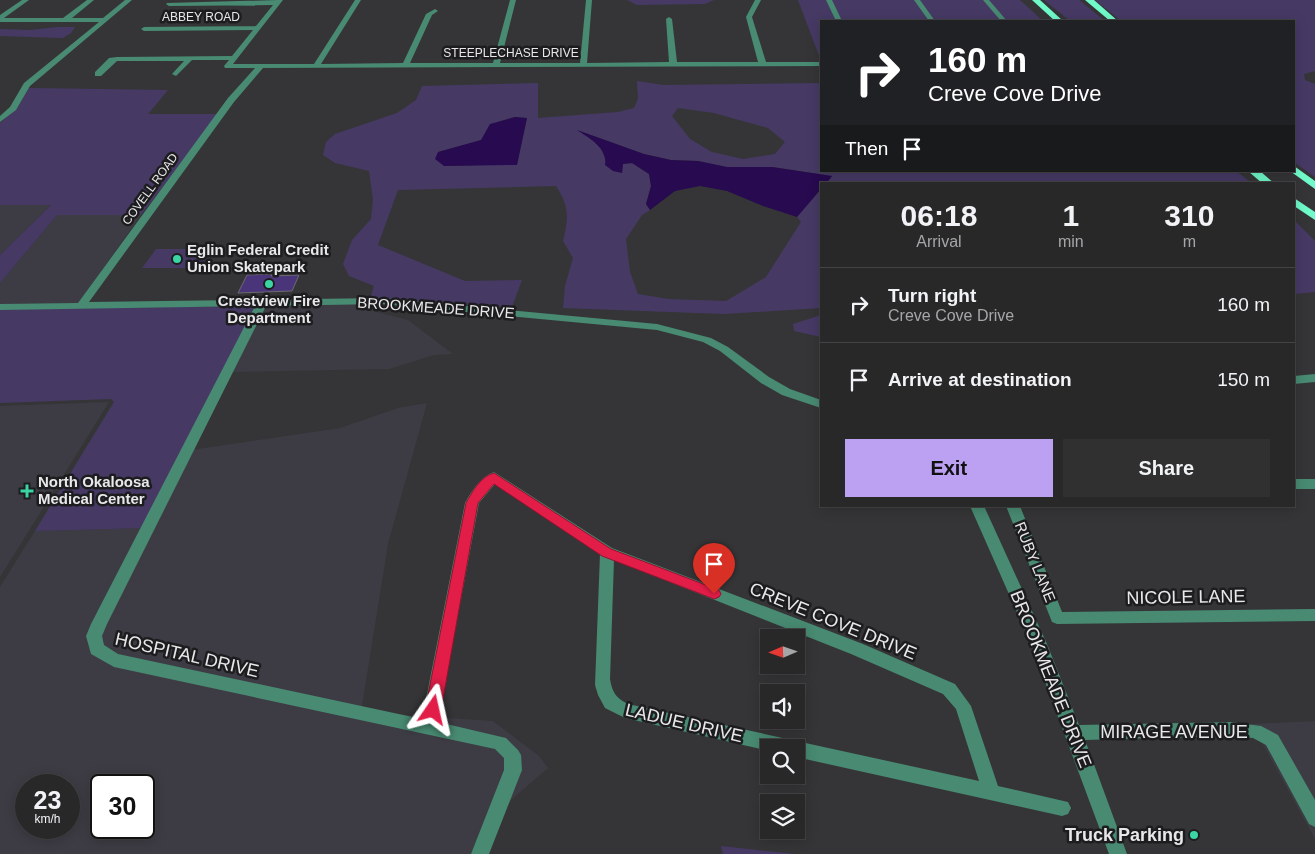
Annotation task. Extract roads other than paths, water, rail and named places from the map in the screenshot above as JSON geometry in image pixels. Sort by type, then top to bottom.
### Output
[{"type":"highway","points":[[1036,0],[1058,20]]},
{"type":"highway","points":[[1089,0],[1113,20]]},
{"type":"highway","points":[[1295,170],[1315,186]]},
{"type":"highway","points":[[1254,172],[1267,182]]},
{"type":"highway","points":[[1295,202],[1315,217]]},
{"type":"street","points":[[0,19],[26,0]]},
{"type":"street","points":[[66,20],[91,0]]},
{"type":"street","points":[[0,120],[13,108],[27,85],[130,0]]},
{"type":"street","points":[[316,66],[358,0]]},
{"type":"street","points":[[496,65],[513,0]]},
{"type":"street","points":[[583,64],[589,0]]},
{"type":"street","points":[[758,0],[749,17],[762,62]]},
{"type":"street","points":[[828,0],[838,20]]},
{"type":"street","points":[[917,0],[931,20]]},
{"type":"street","points":[[986,0],[1003,20]]},
{"type":"street","points":[[170,4],[279,2]]},
{"type":"street","points":[[98,74],[112,60],[117,59],[233,58],[279,2]]},
{"type":"street","points":[[406,65],[429,14],[435,10]]},
{"type":"street","points":[[0,19],[105,20]]},
{"type":"street","points":[[669,19],[673,63]]},
{"type":"street","name":"ABBEY ROAD","points":[[144,29],[258,28]]},
{"type":"street","points":[[176,74],[190,58]]},
{"type":"street","name":"STEEPLECHASE DRIVE","points":[[233,58],[228,66],[762,62],[820,64]]},
{"type":"street","name":"COVELL ROAD","points":[[81,306],[188,158],[241,88],[260,67]]},
{"type":"street","name":"BROOKMEADE DRIVE","points":[[0,307],[382,302],[657,327],[707,340],[724,349],[765,380],[786,392],[820,404]]},
{"type":"street","name":"HOSPITAL DRIVE","points":[[262,303],[99,624],[94,636],[97,649],[114,660],[500,743],[512,754],[513,770],[480,854]]},
{"type":"street","points":[[1295,380],[1315,378]]},
{"type":"street","name":"CREVE COVE DRIVE","points":[[430,728],[472,503],[477,494],[494,477],[607,552],[857,649],[949,689],[964,706],[991,791]]},
{"type":"street","points":[[1295,484],[1315,484]]},
{"type":"street","name":"BROOKMEADE DRIVE","points":[[977,507],[1039,644],[1074,732],[1118,854]]},
{"type":"street","name":"RUBY LANE","points":[[1012,507],[1057,618]]},
{"type":"street","name":"LADUE DRIVE","points":[[607,552],[602,679],[604,694],[612,705],[625,711],[760,741]]},
{"type":"street","name":"NICOLE LANE","points":[[1057,618],[1315,615]]},
{"type":"street","name":"MIRAGE AVENUE","points":[[1074,732],[1231,729],[1255,731],[1272,740],[1315,818]]},
{"type":"street","points":[[805,751],[1062,808]]},
{"type":"place","name":"Eglin Federal Credit Union Skatepark","points":[[177,259]]},
{"type":"place","name":"Crestview Fire Department","points":[[269,284]]},
{"type":"place","name":"North Okaloosa Medical Center","points":[[27,491]]},
{"type":"place","name":"Truck Parking","points":[[1194,835]]}]
